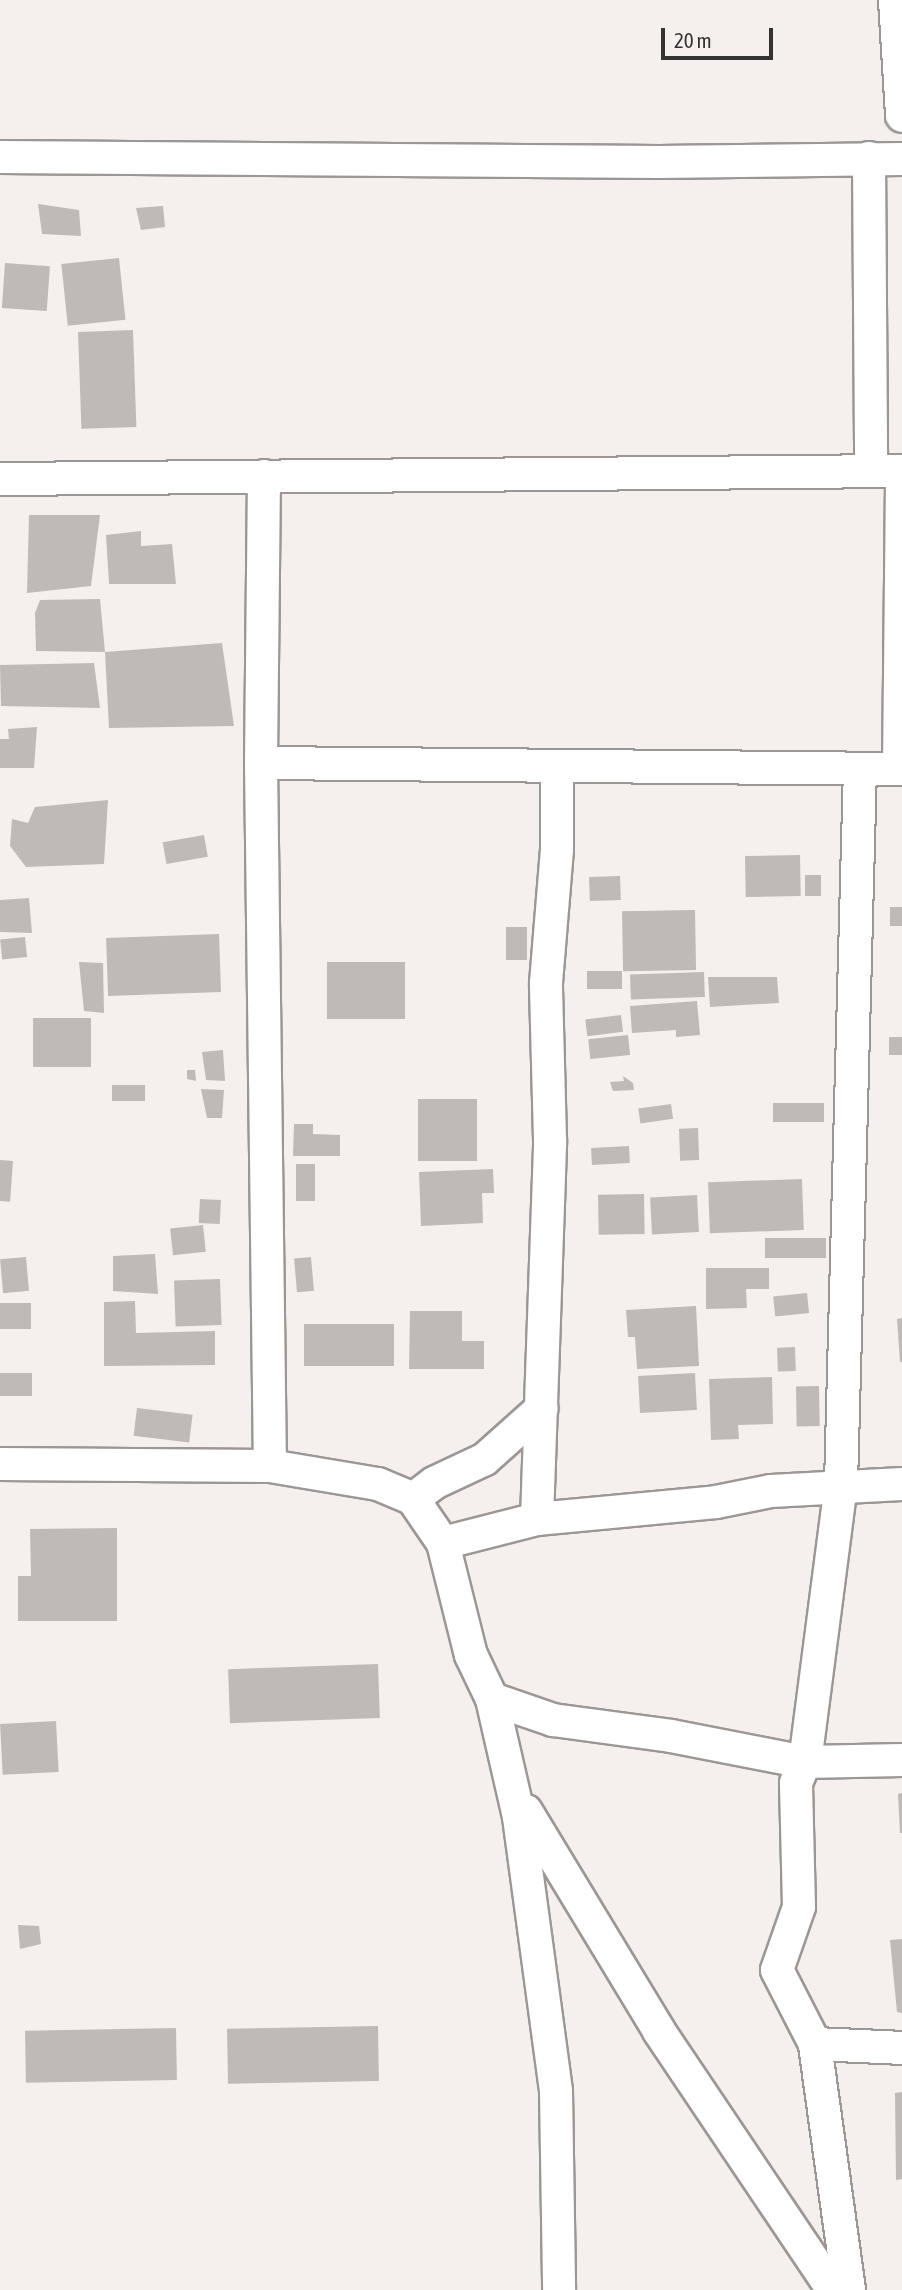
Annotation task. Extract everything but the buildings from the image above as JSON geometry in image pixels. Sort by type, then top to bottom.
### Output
[{"type":"street","points":[[895,0],[902,116]]},
{"type":"street","points":[[0,157],[659,162],[902,159]]},
{"type":"street","points":[[261,764],[901,769],[892,471],[869,158]]},
{"type":"street","points":[[0,479],[892,471]]},
{"type":"street","points":[[264,476],[261,764],[270,1466]]},
{"type":"street","points":[[537,1519],[550,1140],[546,984],[557,850],[557,767]]},
{"type":"street","points":[[849,2290],[816,2044],[777,1970],[799,1907],[796,1783],[805,1762],[841,1485],[860,769]]},
{"type":"street","points":[[413,1499],[434,1483],[485,1459],[542,1408]]},
{"type":"street","points":[[0,1464],[270,1466],[378,1483],[413,1499],[443,1543],[471,1655],[492,1699],[519,1817],[556,2091],[559,2290]]},
{"type":"street","points":[[443,1543],[537,1519],[841,1485],[902,1483]]},
{"type":"street","points":[[492,1699],[553,1720],[805,1762],[902,1760]]},
{"type":"street","points":[[510,1779],[543,1843],[659,2031],[834,2290]]},
{"type":"street","points":[[816,2044],[902,2048]]}]
